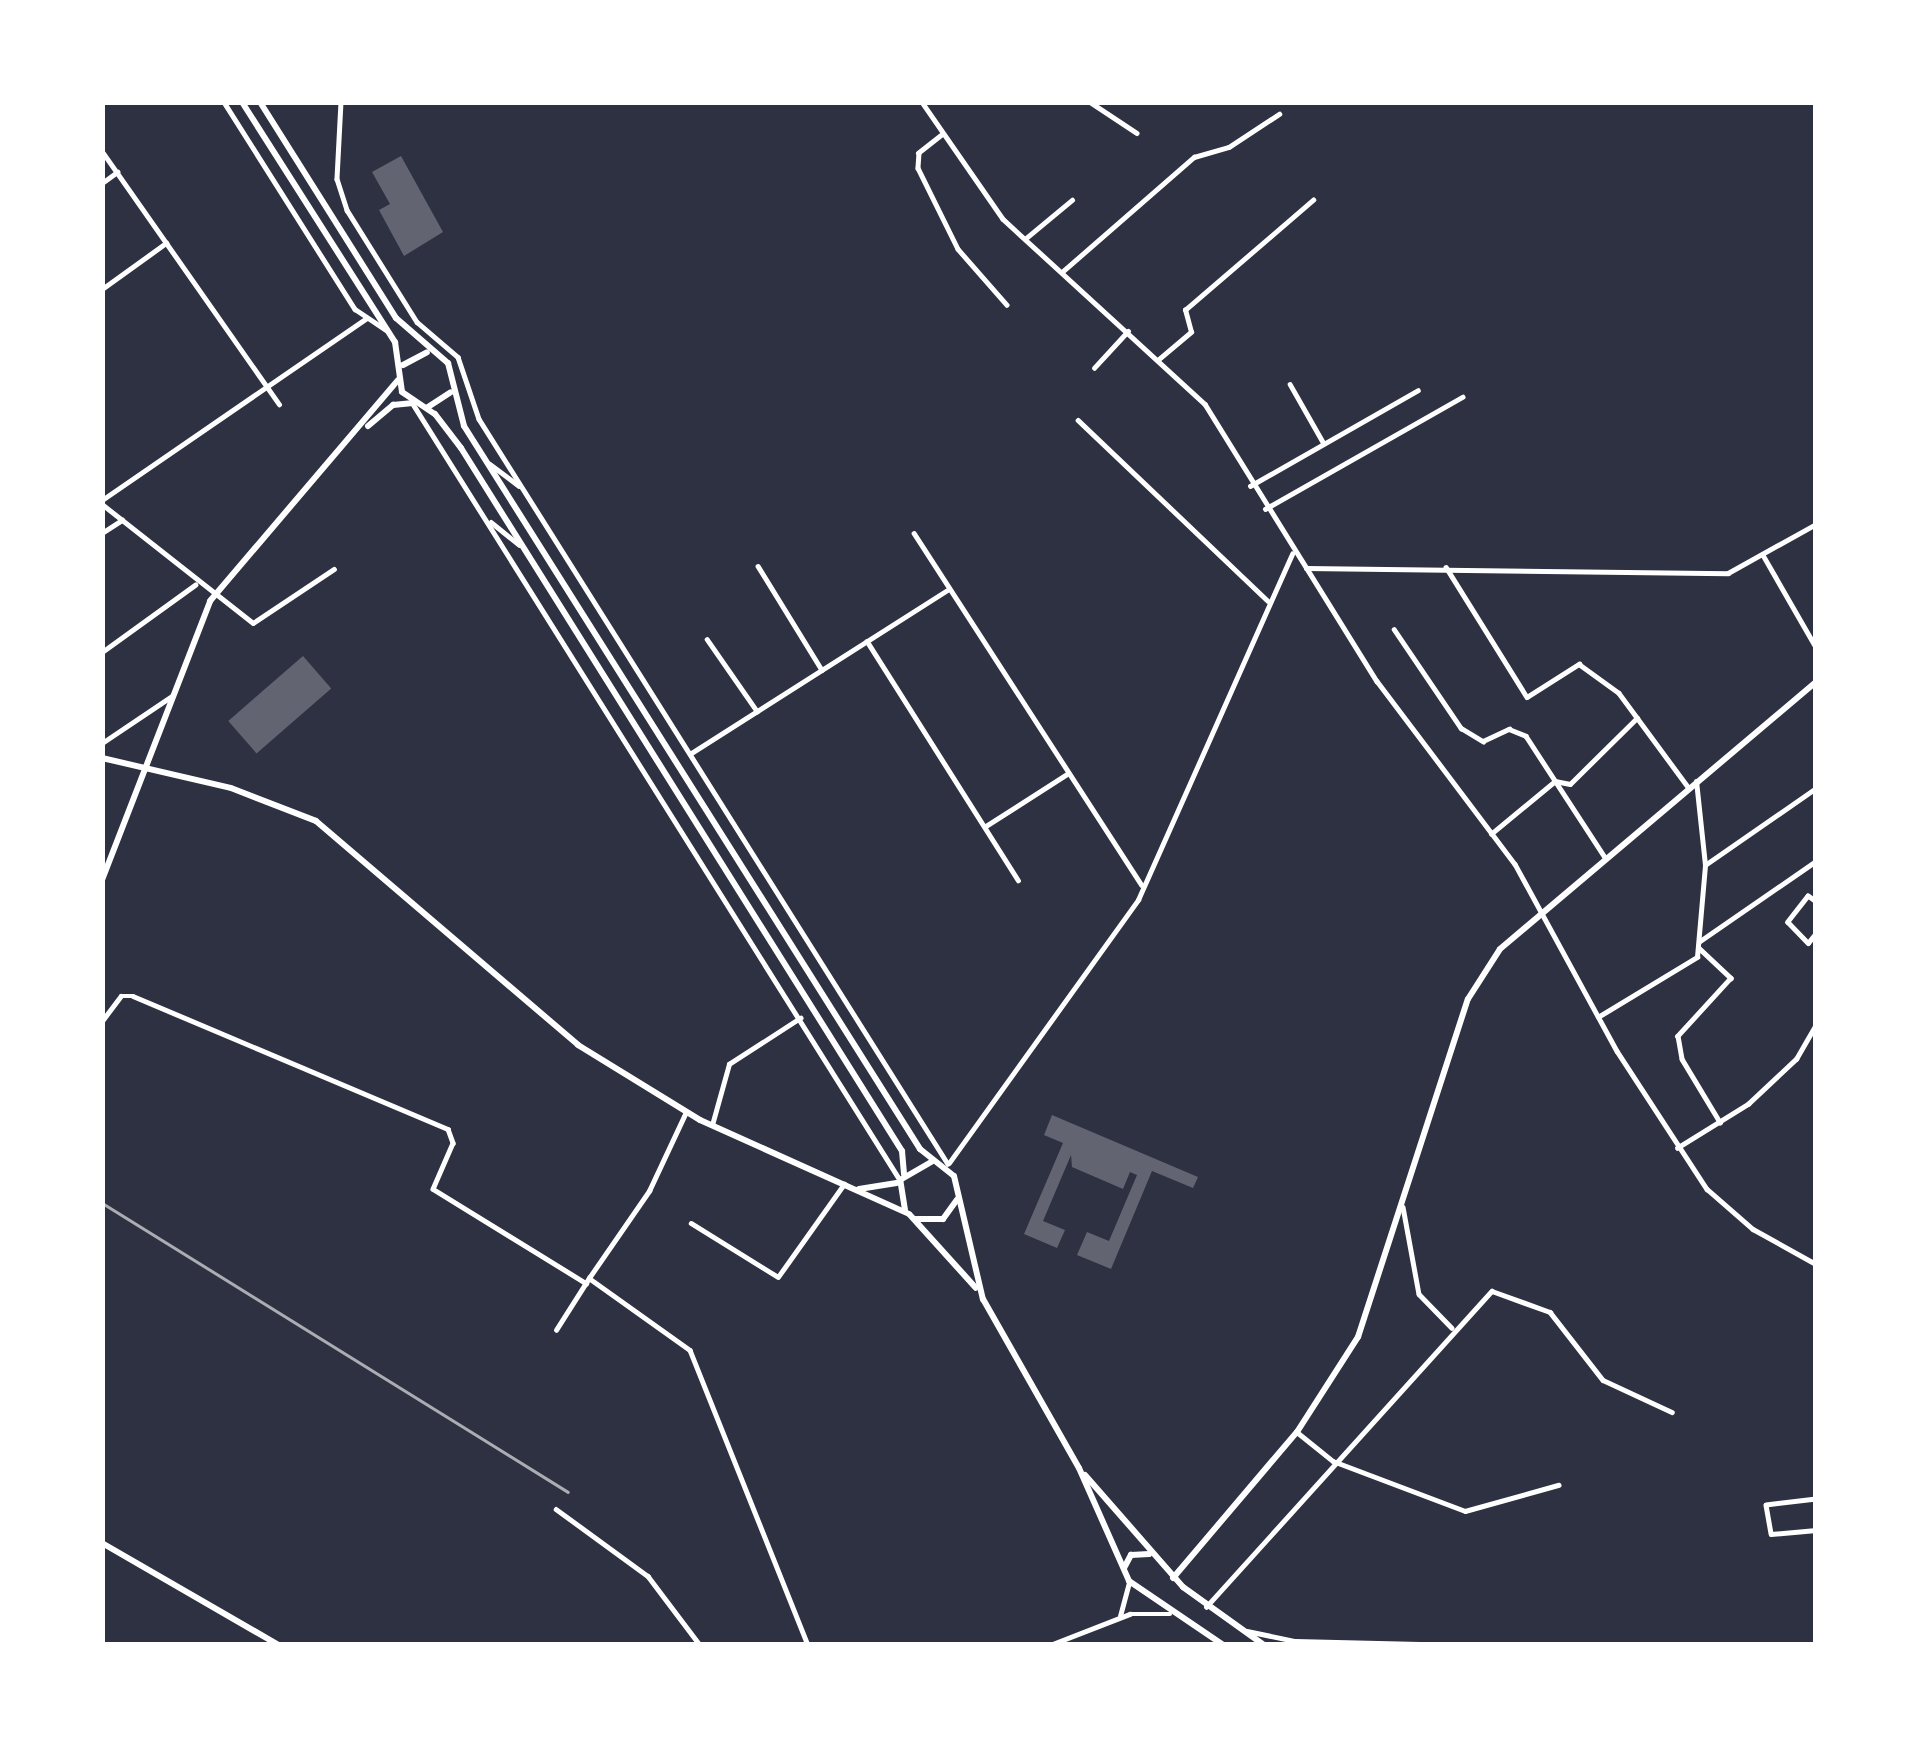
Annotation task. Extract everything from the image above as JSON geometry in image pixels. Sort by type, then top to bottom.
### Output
[{"type":"street","points":[[224,102],[367,318],[390,333]]},
{"type":"street","points":[[242,102],[390,333],[414,403],[902,1178]]},
{"type":"street","points":[[260,102],[400,324],[450,366],[452,388],[480,452],[920,1149],[947,1166]]},
{"type":"street","points":[[341,102],[337,186],[362,235],[422,327],[458,357],[472,406],[947,1166],[983,1300]]},
{"type":"street","points":[[922,102],[1025,239],[1205,404],[1292,553],[1427,754],[1492,835],[1541,908],[1598,1017],[1678,1150],[1753,1229],[1816,1264]]},
{"type":"street","points":[[1090,102],[1137,133]]},
{"type":"street","points":[[1062,272],[1194,157],[1229,147],[1279,114]]},
{"type":"street","points":[[943,134],[917,156],[920,172],[964,257],[1007,305]]},
{"type":"street","points":[[102,152],[279,404]]},
{"type":"street","points":[[102,183],[117,172]]},
{"type":"street","points":[[1025,239],[1072,200]]},
{"type":"street","points":[[1159,358],[1191,332],[1185,310],[1313,200]]},
{"type":"street","points":[[348,243],[362,235]]},
{"type":"street","points":[[102,289],[166,243]]},
{"type":"street","points":[[334,569],[254,623],[197,584],[102,502],[264,384],[367,318]]},
{"type":"street","points":[[1094,368],[1128,331]]},
{"type":"street","points":[[102,880],[213,595],[360,432],[413,355],[434,353]]},
{"type":"street","points":[[1290,384],[1324,444]]},
{"type":"street","points":[[360,432],[393,405],[439,404],[452,388]]},
{"type":"street","points":[[1250,486],[1418,390]]},
{"type":"street","points":[[1264,509],[1462,397]]},
{"type":"street","points":[[414,403],[449,431],[902,1151],[909,1215],[983,1300],[1078,1468],[1124,1569],[1129,1603],[1115,1619]]},
{"type":"street","points":[[1078,420],[1268,602]]},
{"type":"street","points":[[480,452],[526,495]]},
{"type":"street","points":[[483,514],[523,548]]},
{"type":"street","points":[[102,533],[122,520]]},
{"type":"street","points":[[1306,568],[1728,573],[1816,524]]},
{"type":"street","points":[[914,533],[1066,774],[1144,886]]},
{"type":"street","points":[[947,1166],[1144,886],[1292,553]]},
{"type":"street","points":[[1763,555],[1815,644]]},
{"type":"street","points":[[758,566],[822,670]]},
{"type":"street","points":[[1446,567],[1527,697],[1579,664],[1638,717],[1692,784],[1705,865],[1697,957],[1598,1017]]},
{"type":"street","points":[[102,652],[197,584]]},
{"type":"street","points":[[690,754],[950,589]]},
{"type":"street","points":[[1394,629],[1461,728],[1483,741],[1522,732],[1605,857]]},
{"type":"street","points":[[707,639],[757,712]]},
{"type":"street","points":[[867,641],[1018,880]]},
{"type":"street","points":[[1173,1578],[1297,1432],[1358,1337],[1468,999],[1500,950],[1541,908],[1816,682]]},
{"type":"street","points":[[102,743],[172,696]]},
{"type":"street","points":[[1555,781],[1570,784],[1638,717]]},
{"type":"street","points":[[102,758],[149,766],[269,800],[334,833],[578,1046],[686,1112],[909,1215],[943,1219],[958,1197]]},
{"type":"street","points":[[985,826],[1066,774]]},
{"type":"street","points":[[1492,835],[1555,781]]},
{"type":"street","points":[[1705,865],[1816,788]]},
{"type":"street","points":[[1700,944],[1816,860]]},
{"type":"street","points":[[1816,902],[1808,896],[1788,922],[1808,943],[1816,933]]},
{"type":"street","points":[[1700,944],[1731,978],[1678,1036],[1682,1059],[1720,1122]]},
{"type":"street","points":[[102,1021],[121,996],[133,996],[448,1129],[453,1142],[433,1189],[587,1281],[694,1355],[808,1645]]},
{"type":"street","points":[[712,1125],[730,1064],[800,1018]]},
{"type":"street","points":[[1678,1150],[1796,1059],[1816,1024]]},
{"type":"street","points":[[556,1330],[638,1211],[686,1112]]},
{"type":"street","points":[[846,1184],[880,1192],[938,1164]]},
{"type":"street","points":[[691,1223],[778,1277],[846,1184]]},
{"type":"street","points":[[1402,1207],[1419,1294],[1452,1328]]},
{"type":"street","points":[[1206,1607],[1484,1294],[1500,1292],[1550,1312],[1604,1380],[1672,1412]]},
{"type":"street","points":[[1297,1432],[1333,1461],[1465,1511],[1558,1485]]},
{"type":"street","points":[[1078,1468],[1173,1578],[1206,1607],[1264,1645]]},
{"type":"street","points":[[1816,1499],[1766,1505],[1771,1534],[1816,1530]]},
{"type":"street","points":[[556,1509],[648,1576],[700,1645]]},
{"type":"street","points":[[102,1543],[279,1645]]},
{"type":"street","points":[[1124,1569],[1131,1555],[1153,1555]]},
{"type":"street","points":[[1129,1581],[1170,1614],[1223,1645]]},
{"type":"street","points":[[1050,1645],[1115,1619],[1170,1614]]},
{"type":"street","points":[[1237,1627],[1295,1642],[1462,1645]]},
{"type":"building","points":[[401,156],[443,232],[404,256],[379,210],[390,204],[372,172]]},
{"type":"building","points":[[303,656],[331,688],[256,753],[228,721]]},
{"type":"building","points":[[1052,1115],[1198,1177],[1193,1188],[1152,1171],[1111,1269],[1077,1255],[1087,1232],[1109,1241],[1137,1175],[1130,1172],[1123,1189],[1072,1167],[1071,1155],[1043,1221],[1065,1230],[1057,1248],[1024,1234],[1063,1143],[1044,1135]]},
{"type":"railway","points":[[102,1203],[568,1492]]}]
